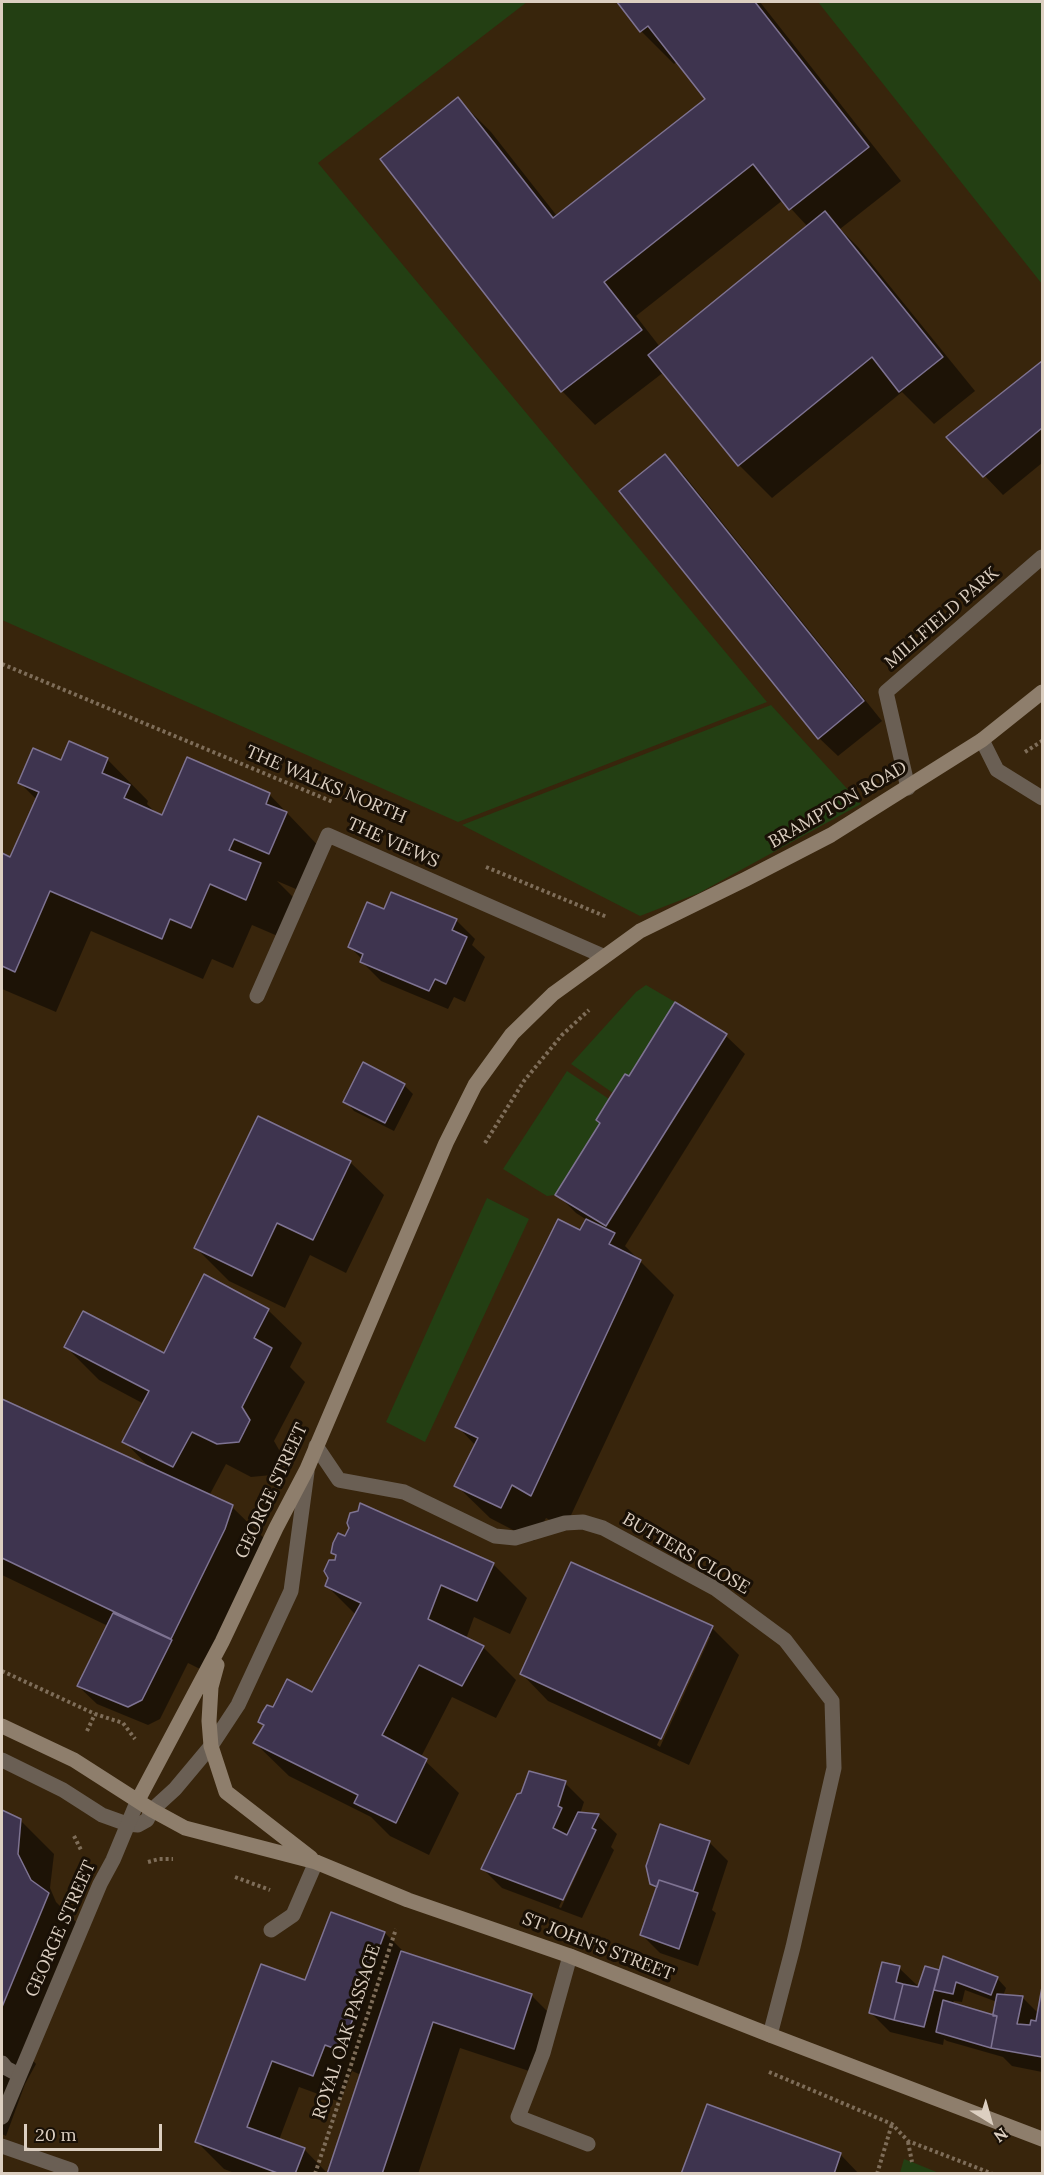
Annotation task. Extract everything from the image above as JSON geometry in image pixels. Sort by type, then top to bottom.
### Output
[{"type":"main road","name":"BRAMPTON ROAD","points":[[640,931],[820,840],[908,788],[982,740],[1042,692]]},
{"type":"main road","name":"GEORGE STREET","points":[[138,1800],[222,1642],[276,1528],[307,1469],[446,1143],[475,1085],[512,1034],[553,994],[640,931]]},
{"type":"main road","points":[[222,1642],[211,1687],[209,1721],[211,1746],[226,1792],[316,1862]]},
{"type":"main road","name":"ST JOHN'S STREET","points":[[2,1726],[74,1760],[152,1810],[185,1828],[316,1862],[408,1900],[570,1956],[770,2036],[1042,2139]]},
{"type":"street","name":"MILLFIELD PARK","points":[[908,788],[886,693],[1042,557]]},
{"type":"street","points":[[982,740],[997,770],[1042,798]]},
{"type":"street","name":"THE VIEWS","points":[[256,996],[328,835],[603,957]]},
{"type":"street","name":"BUTTERS CLOSE","points":[[316,1446],[339,1480],[404,1492],[495,1536],[515,1538],[565,1523],[583,1522],[603,1528],[716,1590],[785,1640],[832,1701],[834,1768],[770,2036]]},
{"type":"street","points":[[2,1760],[63,1790],[102,1815],[138,1826],[147,1820],[152,1810],[175,1789],[211,1746],[238,1705],[291,1591],[307,1469]]},
{"type":"street","name":"GEORGE STREET","points":[[2,2117],[138,1800]]},
{"type":"street","points":[[271,1930],[293,1915],[316,1862]]},
{"type":"street","points":[[570,1956],[543,2053],[518,2117],[588,2144]]},
{"type":"street","points":[[2,2063],[19,2075]]},
{"type":"street","points":[[2,2146],[71,2170]]},
{"type":"path","name":"THE WALKS NORTH","points":[[2,664],[342,806]]},
{"type":"path","points":[[997,770],[1042,741]]},
{"type":"path","points":[[486,866],[640,931]]},
{"type":"path","points":[[480,1150],[524,1081],[562,1035],[591,1008]]},
{"type":"path","points":[[2,1671],[95,1714],[123,1723]]},
{"type":"path","points":[[141,1865],[159,1859],[176,1859]]},
{"type":"path","points":[[229,1875],[301,1899]]},
{"type":"path","name":"ROYAL OAK PASSAGE","points":[[315,2174],[399,1920],[408,1900]]},
{"type":"path","points":[[878,2174],[891,2124],[908,2142],[993,2174]]},
{"type":"path","points":[[908,2142],[912,2162]]},
{"type":"green space","points":[[2,2],[527,2],[318,163],[767,702],[458,822],[2,620]]},
{"type":"green space","points":[[818,2],[1042,2],[1042,284]]},
{"type":"green space","points":[[771,705],[861,804],[699,893],[640,916],[462,825]]},
{"type":"green space","points":[[646,985],[675,1002],[629,1076],[625,1075],[613,1093],[571,1064],[636,992]]},
{"type":"green space","points":[[567,1071],[609,1099],[596,1120],[600,1123],[555,1195],[547,1196],[503,1169]]},
{"type":"green space","points":[[487,1198],[529,1219],[425,1442],[386,1422]]},
{"type":"green space","points":[[904,2159],[912,2162],[939,2173],[900,2173]]},
{"type":"building","points":[[617,2],[755,2],[869,147],[789,210],[753,164],[604,282],[642,330],[561,392],[380,159],[458,97],[553,218],[705,99],[648,26],[640,32]]},
{"type":"building","points":[[825,211],[943,357],[899,392],[872,357],[738,466],[648,355]]},
{"type":"building","points":[[1042,361],[1042,428],[983,477],[946,437]]},
{"type":"building","points":[[665,454],[864,701],[818,739],[619,491]]},
{"type":"building","points":[[69,741],[108,758],[102,773],[130,785],[124,798],[162,815],[187,757],[270,793],[266,804],[287,812],[269,854],[234,839],[229,850],[261,863],[246,900],[210,884],[191,928],[170,919],[162,939],[50,891],[15,972],[2,966],[2,853],[10,857],[39,792],[18,783],[33,748],[61,760]]},
{"type":"building","points":[[391,892],[457,919],[452,930],[467,937],[446,984],[435,979],[429,991],[360,962],[363,954],[348,947],[367,902],[384,909]]},
{"type":"building","points":[[675,1002],[727,1034],[606,1226],[555,1195],[600,1123],[596,1120],[609,1099],[625,1074],[629,1076]]},
{"type":"building","points":[[363,1062],[405,1084],[385,1123],[343,1102]]},
{"type":"building","points":[[258,1116],[351,1161],[313,1240],[277,1223],[252,1276],[194,1248]]},
{"type":"building","points":[[558,1219],[580,1230],[586,1219],[615,1233],[609,1244],[641,1260],[531,1496],[512,1485],[501,1508],[454,1486],[478,1438],[455,1427]]},
{"type":"building","points":[[204,1274],[269,1309],[254,1338],[272,1348],[242,1407],[250,1420],[239,1442],[217,1444],[192,1432],[173,1467],[122,1442],[149,1391],[64,1347],[83,1311],[164,1353]]},
{"type":"building","points":[[2,1399],[233,1505],[225,1529],[171,1639],[2,1558]]},
{"type":"building","points":[[360,1503],[494,1563],[477,1601],[441,1585],[428,1619],[484,1646],[462,1686],[419,1665],[382,1735],[427,1759],[396,1823],[354,1803],[358,1795],[253,1743],[264,1725],[258,1722],[262,1713],[267,1705],[273,1707],[287,1679],[312,1692],[361,1603],[325,1586],[328,1578],[324,1571],[329,1560],[335,1560],[336,1555],[331,1553],[338,1533],[345,1536],[349,1528],[347,1523],[350,1513],[358,1511]]},
{"type":"building","points":[[571,1562],[713,1626],[661,1739],[520,1674]]},
{"type":"building","points":[[113,1613],[172,1640],[142,1700],[128,1707],[77,1686]]},
{"type":"building","points":[[529,1771],[566,1781],[558,1806],[562,1808],[553,1828],[567,1835],[578,1812],[599,1814],[592,1828],[596,1830],[563,1900],[481,1869],[517,1794],[521,1793]]},
{"type":"building","points":[[2,1810],[21,1819],[18,1854],[31,1880],[49,1893],[2,2007]]},
{"type":"building","points":[[660,1824],[710,1841],[693,1891],[659,1880],[657,1887],[650,1884],[646,1866]]},
{"type":"building","points":[[659,1880],[698,1893],[679,1949],[640,1935]]},
{"type":"building","points":[[331,1912],[385,1932],[341,2051],[325,2045],[313,2076],[272,2061],[247,2127],[305,2148],[295,2174],[280,2174],[195,2142],[261,1964],[305,1980]]},
{"type":"building","points":[[401,1951],[532,1994],[514,2049],[433,2022],[382,2174],[327,2174]]},
{"type":"building","points":[[943,1956],[998,1977],[991,1995],[956,1982],[953,1994],[934,1990]]},
{"type":"building","points":[[882,1962],[900,1966],[896,1982],[903,1984],[894,2020],[869,2013]]},
{"type":"building","points":[[925,1966],[939,1970],[924,2027],[894,2020],[903,1984],[918,1987]]},
{"type":"building","points":[[1042,1987],[1042,2057],[991,2048],[997,2016],[993,2014],[997,1994],[1023,1996],[1017,2024],[1030,2025],[1031,2020],[1036,2021]]},
{"type":"building","points":[[943,2000],[997,2016],[991,2048],[936,2032]]},
{"type":"building","points":[[707,2104],[841,2153],[834,2174],[681,2174]]}]
